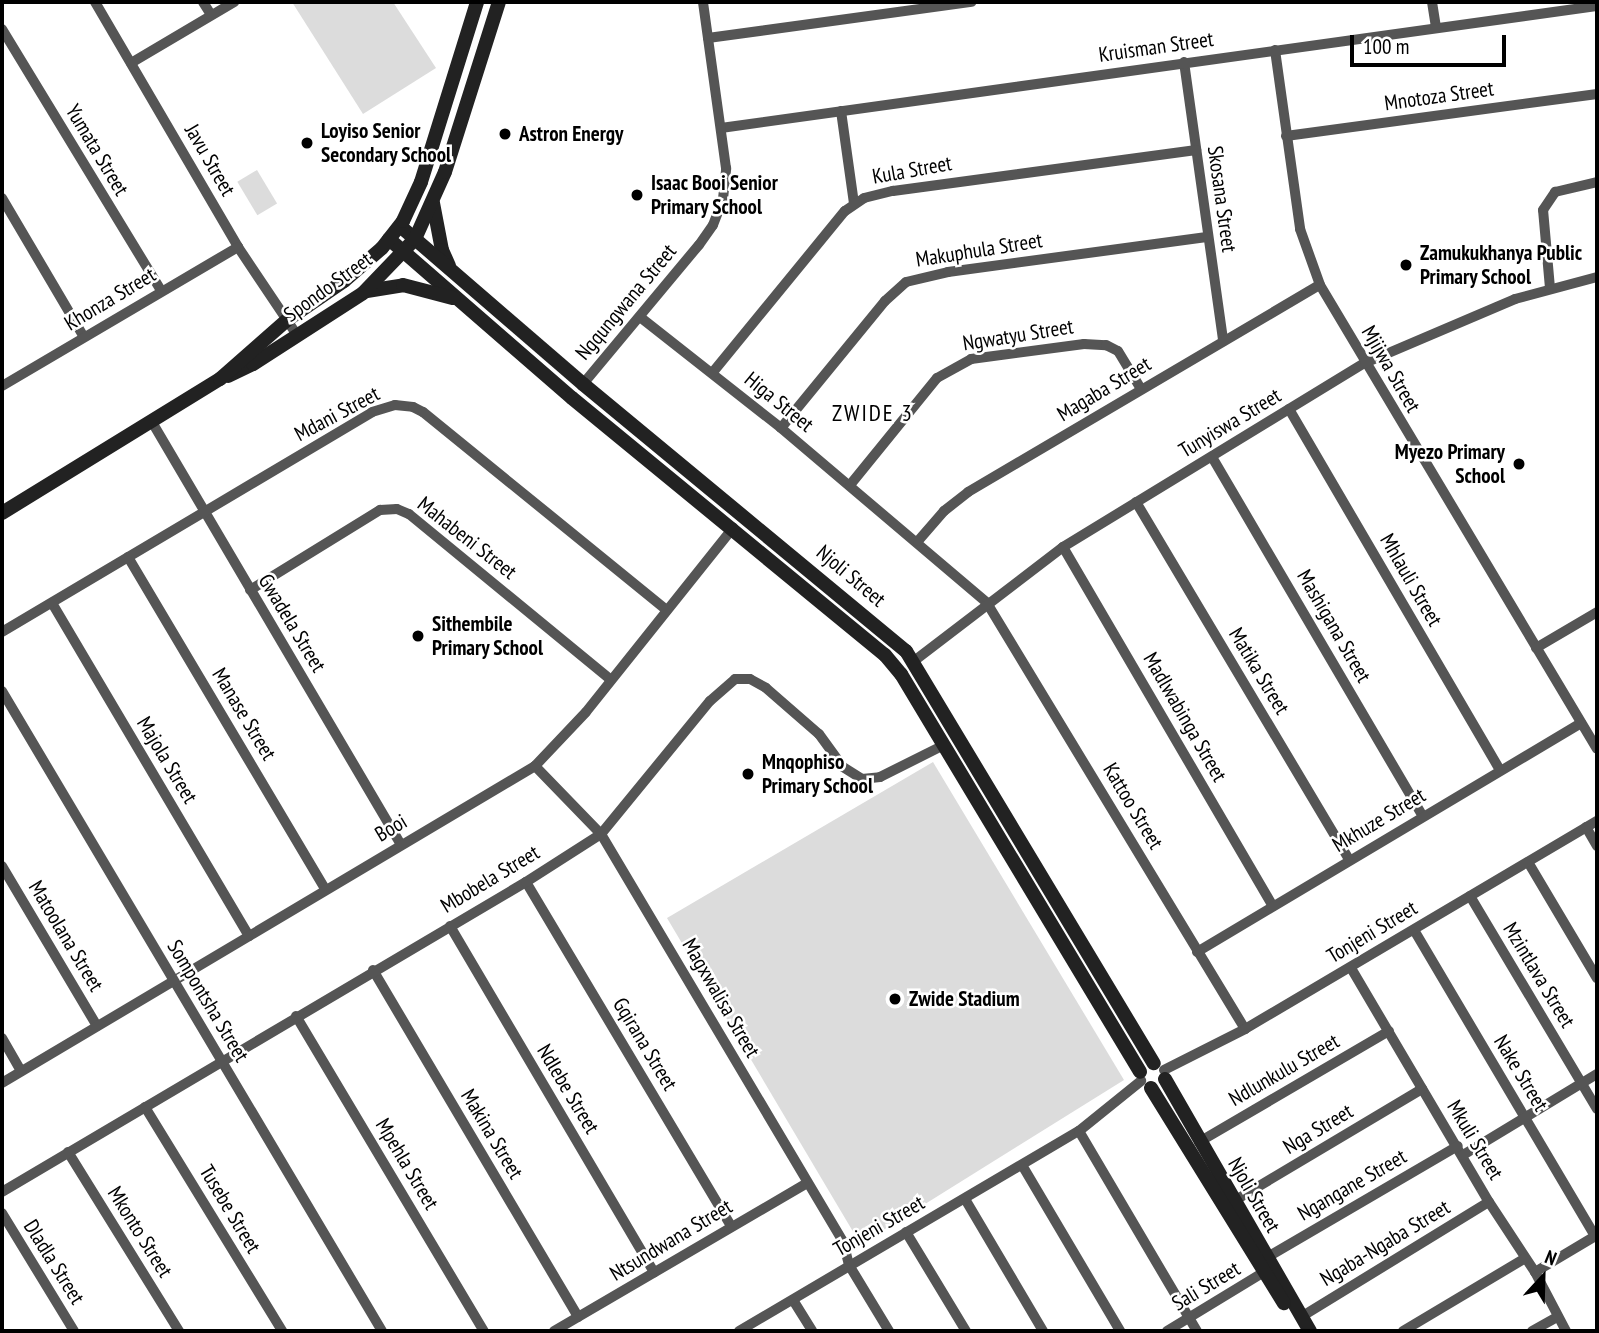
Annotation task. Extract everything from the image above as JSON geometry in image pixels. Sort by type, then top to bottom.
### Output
[{"type":"main road","name":"Spondo Street","points":[[220,379],[287,320],[344,281],[400,226],[421,182],[477,2]]},
{"type":"main road","name":"Spondo Street","points":[[2,513],[220,379],[253,364],[363,293],[404,253],[415,239],[433,203],[499,2]]},
{"type":"main road","points":[[433,203],[442,250],[450,269]]},
{"type":"main road","name":"Njoli Street","points":[[400,226],[583,384],[865,614],[914,661],[1161,1070],[1234,1201],[1265,1265]]},
{"type":"main road","name":"Njoli Street","points":[[389,239],[572,398],[885,655],[901,674],[1144,1081],[1301,1324],[1310,1331]]},
{"type":"main road","points":[[363,293],[403,285],[458,299]]},
{"type":"main road","points":[[1145,1065],[1161,1070],[1160,1086],[1144,1081],[1145,1065]]},
{"type":"street","name":"Javu Street","points":[[94,2],[238,247],[297,335]]},
{"type":"street","points":[[203,2],[211,15]]},
{"type":"street","points":[[131,63],[234,2]]},
{"type":"street","name":"Ngqungwana Street","points":[[583,384],[699,245],[719,211],[727,178],[703,2]]},
{"type":"street","points":[[708,38],[972,2]]},
{"type":"street","points":[[1432,2],[1436,28]]},
{"type":"street","name":"Kruisman Street","points":[[721,128],[1597,5]]},
{"type":"street","name":"Yumata Street","points":[[2,29],[161,290]]},
{"type":"street","name":"Mjijwa Street","points":[[1275,50],[1300,229],[1320,285],[1364,363],[1597,749]]},
{"type":"street","name":"Skosana Street","points":[[1184,62],[1223,341]]},
{"type":"street","name":"Mnotoza Street","points":[[1286,136],[1597,94]]},
{"type":"street","points":[[841,111],[854,203]]},
{"type":"street","name":"Kula Street","points":[[713,372],[854,203],[893,191],[1196,150]]},
{"type":"street","points":[[1550,288],[1543,210],[1555,192],[1597,182]]},
{"type":"street","points":[[2,198],[84,337]]},
{"type":"street","name":"Makuphula Street","points":[[781,428],[884,300],[910,281],[948,272],[1207,237]]},
{"type":"street","name":"Khonza Street","points":[[5,384],[238,247]]},
{"type":"street","name":"Tunyiswa Street","points":[[914,661],[1063,547],[1364,363],[1515,299],[1597,277]]},
{"type":"street","name":"Magaba Street","points":[[918,541],[956,500],[1320,285]]},
{"type":"street","name":"Higa Street","points":[[640,317],[781,428],[918,541],[987,603]]},
{"type":"street","name":"Ngwatyu Street","points":[[850,485],[937,378],[971,359],[1084,344],[1106,345],[1118,351],[1140,389]]},
{"type":"street","points":[[2,371],[5,384]]},
{"type":"street","name":"Mdani Street","points":[[2,632],[384,407],[413,407],[667,610]]},
{"type":"street","name":"Mhlauli Street","points":[[1289,410],[1500,770]]},
{"type":"street","name":"Gwadela Street","points":[[152,422],[203,513],[401,844]]},
{"type":"street","name":"Mashigana Street","points":[[1212,457],[1423,816]]},
{"type":"street","name":"Matika Street","points":[[1136,502],[1349,860]]},
{"type":"street","name":"Mahabeni Street","points":[[250,590],[380,510],[397,509],[409,514],[611,680]]},
{"type":"street","name":"Booi","points":[[2,1083],[535,766],[568,734],[733,528]]},
{"type":"street","name":"Madlwabinga Street","points":[[1063,547],[1273,906]]},
{"type":"street","name":"Manase Street","points":[[128,557],[326,890]]},
{"type":"street","name":"Majola Street","points":[[52,603],[249,936]]},
{"type":"street","name":"Kattoo Street","points":[[987,603],[1245,1030]]},
{"type":"street","points":[[1536,648],[1597,612]]},
{"type":"street","name":"Mbobela Street","points":[[2,1192],[373,970],[526,882],[601,834],[710,701],[735,679],[750,679],[766,688],[818,734],[843,767],[862,779],[880,777],[942,746]]},
{"type":"street","name":"Sompontsha Street","points":[[2,691],[382,1331]]},
{"type":"street","name":"Mkhuze Street","points":[[1196,952],[1581,723]]},
{"type":"street","name":"Magxwalisa Street","points":[[535,766],[601,834],[844,1241],[849,1265],[888,1331]]},
{"type":"street","name":"Tonjeni Street","points":[[1161,1070],[1245,1030],[1597,821]]},
{"type":"street","points":[[1586,827],[1597,846]]},
{"type":"street","points":[[1528,862],[1597,978]]},
{"type":"street","name":"Matoolana Street","points":[[2,866],[97,1026]]},
{"type":"street","name":"Gqirana Street","points":[[526,882],[731,1226]]},
{"type":"street","name":"Mzintlava Street","points":[[1470,896],[1597,1109]]},
{"type":"street","name":"Ndlebe Street","points":[[450,926],[654,1272]]},
{"type":"street","name":"Nake Street","points":[[1414,930],[1596,1236]]},
{"type":"street","name":"Mkuli Street","points":[[1351,968],[1422,1090],[1461,1150],[1489,1202],[1535,1272],[1566,1331]]},
{"type":"street","name":"Makina Street","points":[[373,970],[578,1317]]},
{"type":"street","name":"Mpehla Street","points":[[296,1016],[484,1331]]},
{"type":"street","name":"Ndlunkulu Street","points":[[1199,1142],[1389,1031]]},
{"type":"street","points":[[2,1038],[21,1071]]},
{"type":"street","name":"Ngangane Street","points":[[1265,1265],[1461,1150],[1525,1118],[1597,1074]]},
{"type":"street","name":"Tonjeni Street","points":[[739,1331],[1079,1131],[1144,1081]]},
{"type":"street","name":"Nga Street","points":[[1234,1201],[1422,1090]]},
{"type":"street","name":"Tusebe Street","points":[[145,1107],[282,1331]]},
{"type":"street","points":[[1079,1131],[1197,1331]]},
{"type":"street","name":"Mkonto Street","points":[[68,1152],[179,1331]]},
{"type":"street","points":[[1022,1165],[1120,1331]]},
{"type":"street","name":"Ntsundwana Street","points":[[554,1331],[807,1182]]},
{"type":"street","points":[[964,1199],[1043,1331]]},
{"type":"street","name":"Ngaba-Ngaba Street","points":[[1301,1324],[1489,1202]]},
{"type":"street","name":"Dladla Street","points":[[2,1213],[74,1331]]},
{"type":"street","points":[[906,1232],[966,1331]]},
{"type":"street","points":[[1535,1272],[1596,1236]]},
{"type":"street","points":[[1403,1331],[1524,1259]]},
{"type":"street","name":"Sali Street","points":[[1167,1331],[1189,1319],[1265,1265]]},
{"type":"street","points":[[793,1300],[812,1331]]},
{"type":"street","points":[[1532,1331],[1557,1317]]},
{"type":"shaded area","points":[[292,2],[393,2],[436,68],[363,114]]},
{"type":"shaded area","points":[[257,170],[277,203],[257,215],[237,182]]},
{"type":"shaded area","name":"Zwide Stadium","points":[[933,762],[1124,1080],[869,1239],[855,1235],[667,918]]},
{"type":"place","name":"Astron Energy","points":[[505,134]]},
{"type":"place","name":"Loyiso Senior Secondary School","points":[[307,143]]},
{"type":"place","name":"Isaac Booi Senior Primary School","points":[[637,195]]},
{"type":"place","name":"Zamukukhanya Public Primary School","points":[[1406,265]]},
{"type":"place","name":"Myezo Primary School","points":[[1519,464]]},
{"type":"place","name":"Sithembile Primary School","points":[[418,636]]},
{"type":"place","name":"Mnqophiso Primary School","points":[[748,774]]},
{"type":"place","name":"Zwide Stadium","points":[[895,999]]},
{"type":"district","name":"ZWIDE 3","points":[[873,413]]}]
